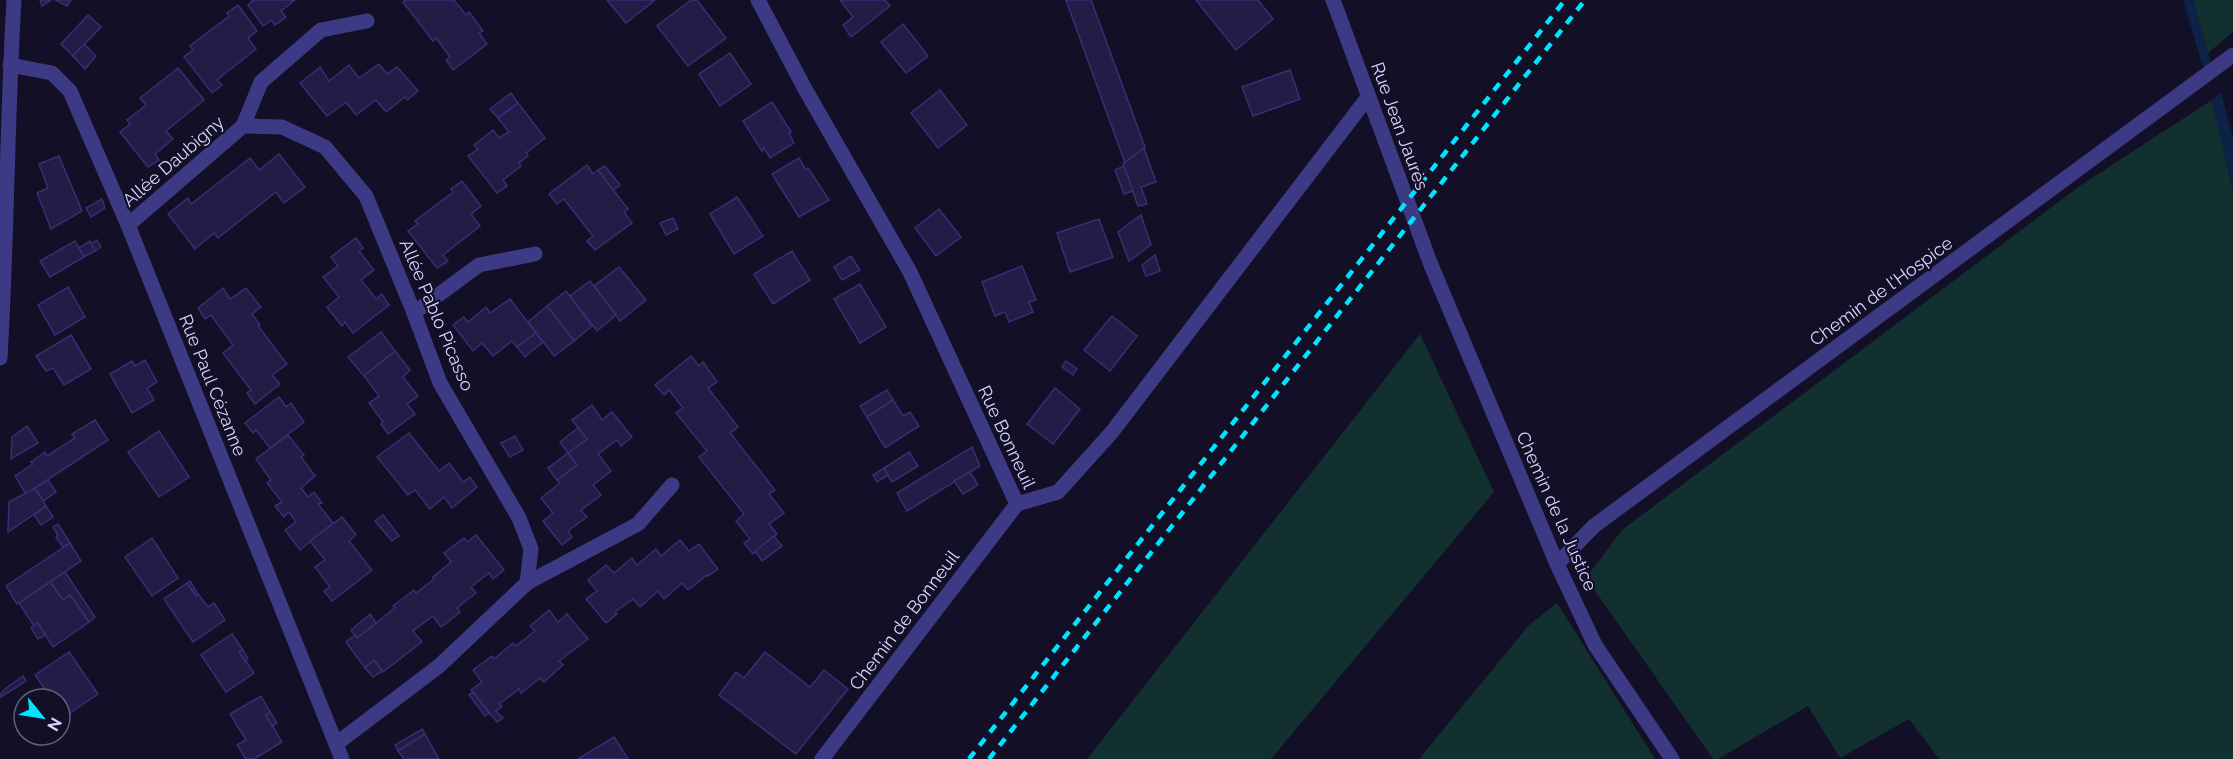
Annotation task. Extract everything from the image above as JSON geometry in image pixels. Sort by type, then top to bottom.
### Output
[{"type":"street","points":[[0,358],[14,0]]},
{"type":"street","name":"Rue Bonneuil","points":[[758,0],[805,89],[910,272],[1017,504],[1058,492],[1112,432],[1368,97]]},
{"type":"street","name":"Rue Jean Jaurès","points":[[1333,0],[1431,266]]},
{"type":"street","points":[[243,126],[261,82],[321,30],[366,21]]},
{"type":"street","name":"Chemin de l'Hospice","points":[[1557,564],[1594,526],[2233,55]]},
{"type":"street","name":"Rue Paul Cézanne","points":[[10,65],[52,74],[70,91],[128,225],[342,759]]},
{"type":"street","name":"Allée Daubigny","points":[[128,225],[243,126]]},
{"type":"street","name":"Allée Pablo Picasso","points":[[243,126],[282,127],[325,147],[366,196],[440,383],[519,518],[531,549],[527,583]]},
{"type":"street","points":[[414,313],[479,266],[534,254]]},
{"type":"street","name":"Chemin de la Justice","points":[[1431,266],[1557,564],[1595,645],[1672,759]]},
{"type":"street","points":[[336,744],[439,666],[527,583],[638,524],[672,485]]},
{"type":"street","name":"Chemin de Bonneuil","points":[[822,759],[1017,504]]},
{"type":"green space","points":[[2193,0],[2233,0],[2233,32],[2208,53]]},
{"type":"green space","points":[[2212,100],[2233,190],[2233,759],[1939,759],[1909,719],[1840,758],[1808,706],[1718,759],[1713,759],[1586,578],[1622,530],[2081,185]]},
{"type":"green space","points":[[1420,334],[1494,492],[1271,759],[1087,759]]},
{"type":"green space","points":[[1557,603],[1655,759],[1419,759],[1529,625]]},
{"type":"water","points":[[2183,0],[2193,0],[2212,67],[2205,74]]},
{"type":"water","points":[[2221,93],[2233,138],[2233,189],[2212,100]]},
{"type":"building","points":[[40,0],[51,0],[42,6]]},
{"type":"building","points":[[55,0],[71,0],[67,6]]},
{"type":"building","points":[[253,0],[295,0],[281,11],[286,17],[275,25],[271,20],[263,26],[248,5]]},
{"type":"building","points":[[406,0],[454,0],[466,15],[469,12],[483,31],[479,33],[487,44],[453,70],[446,60],[450,57],[436,38],[433,41],[403,2]]},
{"type":"building","points":[[607,0],[655,0],[626,23]]},
{"type":"building","points":[[691,0],[697,0],[726,38],[688,66],[657,26]]},
{"type":"building","points":[[840,0],[885,0],[890,6],[851,37],[843,25],[853,17]]},
{"type":"building","points":[[1066,0],[1091,0],[1145,147],[1125,163]]},
{"type":"building","points":[[1196,0],[1258,0],[1273,19],[1236,50]]},
{"type":"building","points":[[238,5],[257,31],[248,38],[256,49],[217,80],[222,85],[212,93],[184,57],[193,50],[190,46],[229,16],[227,13]]},
{"type":"building","points":[[88,15],[101,27],[73,56],[61,44]]},
{"type":"building","points":[[903,24],[928,56],[906,73],[881,42]]},
{"type":"building","points":[[84,44],[96,56],[85,69],[73,56]]},
{"type":"building","points":[[730,53],[751,84],[720,106],[699,74]]},
{"type":"building","points":[[379,64],[387,74],[397,67],[418,91],[407,100],[405,97],[386,112],[376,100],[356,115],[346,102],[327,116],[300,83],[320,67],[329,81],[349,65],[359,78]]},
{"type":"building","points":[[178,68],[204,100],[166,131],[173,139],[155,154],[159,160],[148,167],[120,132],[130,124],[127,120],[146,105],[140,98]]},
{"type":"building","points":[[1290,70],[1300,99],[1253,116],[1242,87]]},
{"type":"building","points":[[940,90],[967,125],[938,148],[911,113]]},
{"type":"building","points":[[511,93],[518,103],[498,118],[490,109]]},
{"type":"building","points":[[772,102],[791,132],[789,133],[794,143],[770,158],[764,148],[762,151],[743,121]]},
{"type":"building","points":[[518,103],[545,138],[526,153],[528,156],[519,163],[521,166],[503,180],[507,186],[497,193],[468,156],[478,149],[474,145],[493,130],[499,138],[509,132],[498,118]]},
{"type":"building","points":[[1144,148],[1156,182],[1141,187],[1147,204],[1138,206],[1123,164]]},
{"type":"building","points":[[279,154],[305,187],[284,203],[276,192],[218,238],[214,233],[195,249],[168,214],[188,198],[191,204],[250,158],[259,170]]},
{"type":"building","points":[[59,156],[82,211],[51,229],[37,193],[48,188],[39,164]]},
{"type":"building","points":[[799,158],[829,200],[799,217],[772,174]]},
{"type":"building","points":[[587,165],[593,174],[598,170],[628,209],[624,212],[632,223],[595,250],[587,241],[593,236],[564,199],[557,204],[549,194]]},
{"type":"building","points":[[605,166],[620,185],[613,190],[598,170]]},
{"type":"building","points":[[1124,166],[1133,191],[1124,194],[1115,170]]},
{"type":"building","points":[[462,181],[481,206],[471,214],[480,226],[443,255],[448,261],[437,268],[408,231],[418,224],[415,221],[453,192],[451,189]]},
{"type":"building","points":[[737,197],[763,236],[734,254],[710,214]]},
{"type":"building","points":[[102,199],[105,208],[91,217],[86,208]]},
{"type":"building","points":[[939,209],[961,237],[936,256],[915,228]]},
{"type":"building","points":[[1141,215],[1151,245],[1129,261],[1118,232]]},
{"type":"building","points":[[673,218],[678,229],[666,235],[660,223]]},
{"type":"building","points":[[1099,219],[1113,257],[1070,272],[1057,233]]},
{"type":"building","points":[[356,238],[363,248],[359,251],[374,270],[361,280],[376,299],[382,294],[389,305],[353,333],[345,322],[342,326],[327,307],[339,297],[323,277],[338,266],[331,257]]},
{"type":"building","points":[[97,240],[101,247],[95,251],[91,244]]},
{"type":"building","points":[[75,241],[84,257],[50,277],[40,261]]},
{"type":"building","points":[[90,241],[95,251],[84,257],[79,248]]},
{"type":"building","points":[[792,251],[810,280],[773,304],[754,274]]},
{"type":"building","points":[[1155,255],[1160,271],[1146,276],[1142,265]]},
{"type":"building","points":[[851,256],[860,270],[842,280],[834,267]]},
{"type":"building","points":[[1022,266],[1036,300],[1029,302],[1033,312],[1009,322],[1005,312],[995,316],[982,282]]},
{"type":"building","points":[[619,267],[646,300],[620,321],[594,286]]},
{"type":"building","points":[[590,281],[616,315],[597,331],[570,296]]},
{"type":"building","points":[[860,284],[886,327],[860,343],[834,299]]},
{"type":"building","points":[[68,287],[85,317],[55,335],[38,305]]},
{"type":"building","points":[[223,288],[230,299],[246,288],[261,307],[252,314],[260,325],[258,326],[287,364],[272,375],[280,384],[255,404],[247,393],[251,390],[223,353],[233,345],[211,315],[205,319],[198,308]]},
{"type":"building","points":[[566,291],[592,326],[574,341],[547,306]]},
{"type":"building","points":[[510,299],[536,333],[517,347],[512,341],[493,356],[482,343],[473,351],[453,325],[464,317],[468,322],[486,307],[490,313]]},
{"type":"building","points":[[547,306],[574,341],[554,356],[528,322]]},
{"type":"building","points":[[1112,316],[1137,336],[1110,371],[1084,350]]},
{"type":"building","points":[[381,332],[395,351],[364,376],[348,357]]},
{"type":"building","points":[[536,333],[543,342],[525,357],[517,347]]},
{"type":"building","points":[[71,335],[91,369],[64,385],[53,368],[46,371],[36,356]]},
{"type":"building","points":[[395,351],[410,370],[403,377],[418,396],[407,404],[415,414],[388,434],[381,424],[383,422],[369,403],[379,396],[364,376]]},
{"type":"building","points":[[691,356],[699,366],[703,362],[717,382],[708,388],[738,427],[730,433],[775,490],[769,494],[784,513],[769,524],[777,534],[753,554],[744,543],[750,539],[736,521],[744,514],[699,457],[707,451],[676,413],[683,408],[669,390],[664,395],[655,385]]},
{"type":"building","points":[[145,360],[157,382],[147,388],[154,400],[132,413],[110,374],[132,361],[135,366]]},
{"type":"building","points":[[1066,361],[1077,369],[1073,375],[1062,367]]},
{"type":"building","points":[[1055,388],[1080,409],[1053,444],[1027,424]]},
{"type":"building","points":[[887,390],[893,400],[867,417],[860,406]]},
{"type":"building","points":[[279,397],[286,407],[291,403],[304,422],[270,448],[256,430],[253,433],[245,423]]},
{"type":"building","points":[[893,400],[903,416],[910,412],[919,426],[885,448],[867,417]]},
{"type":"building","points":[[592,405],[602,420],[612,412],[632,437],[621,446],[617,440],[598,454],[611,471],[593,485],[601,495],[581,510],[587,517],[568,531],[572,537],[562,545],[543,521],[553,513],[541,498],[560,483],[557,480],[577,465],[568,453],[587,439],[572,420]]},
{"type":"building","points":[[95,420],[108,440],[26,494],[15,476],[33,464],[31,462],[45,452],[47,456],[75,438],[72,434]]},
{"type":"building","points":[[27,426],[38,443],[11,459],[12,437]]},
{"type":"building","points":[[578,428],[587,439],[568,453],[560,442]]},
{"type":"building","points":[[159,431],[189,477],[159,497],[128,452]]},
{"type":"building","points":[[409,433],[439,471],[449,463],[463,482],[470,477],[477,487],[452,508],[444,497],[430,509],[415,490],[408,495],[377,457]]},
{"type":"building","points":[[288,435],[304,455],[301,457],[315,476],[301,488],[308,497],[314,492],[322,503],[318,504],[333,523],[300,550],[285,530],[296,522],[289,512],[284,517],[275,506],[282,502],[267,483],[271,480],[256,459]]},
{"type":"building","points":[[515,436],[523,450],[510,457],[501,443]]},
{"type":"building","points":[[972,447],[980,466],[907,511],[897,493]]},
{"type":"building","points":[[909,452],[918,466],[892,482],[884,468]]},
{"type":"building","points":[[568,453],[577,465],[557,480],[548,468]]},
{"type":"building","points":[[884,468],[888,475],[877,482],[873,475]]},
{"type":"building","points":[[970,472],[978,485],[963,494],[954,481]]},
{"type":"building","points":[[48,480],[56,492],[43,501],[35,488]]},
{"type":"building","points":[[35,488],[46,506],[8,532],[9,502]]},
{"type":"building","points":[[46,506],[53,517],[41,525],[34,515]]},
{"type":"building","points":[[383,515],[399,536],[392,541],[375,521]]},
{"type":"building","points":[[342,517],[356,535],[349,541],[372,570],[332,601],[324,591],[330,587],[315,567],[325,560],[310,541]]},
{"type":"building","points":[[58,524],[70,543],[63,547],[53,527]]},
{"type":"building","points":[[476,535],[504,570],[493,579],[489,573],[471,587],[476,593],[457,608],[460,612],[441,627],[433,616],[413,631],[422,642],[383,672],[374,660],[365,668],[346,642],[355,635],[357,638],[395,608],[393,606],[414,590],[416,593],[434,579],[433,577],[451,562],[444,553],[464,538],[467,542]]},
{"type":"building","points":[[774,536],[782,546],[762,561],[755,551]]},
{"type":"building","points":[[152,538],[178,578],[152,596],[125,557]]},
{"type":"building","points":[[680,540],[689,551],[699,544],[718,569],[688,590],[682,583],[664,599],[658,591],[640,607],[633,599],[615,612],[617,614],[606,623],[586,599],[597,591],[588,580],[606,565],[614,573],[632,558],[637,565],[656,549],[661,556]]},
{"type":"building","points":[[70,543],[81,561],[17,604],[6,586]]},
{"type":"building","points":[[65,572],[95,617],[89,622],[70,595],[63,600],[50,582]]},
{"type":"building","points":[[190,581],[198,594],[196,596],[187,583]]},
{"type":"building","points":[[50,582],[63,600],[70,595],[89,622],[53,647],[38,623],[34,626],[19,603]]},
{"type":"building","points":[[187,583],[208,607],[214,603],[225,620],[193,642],[164,599]]},
{"type":"building","points":[[549,610],[558,622],[567,614],[588,639],[559,661],[563,665],[544,682],[540,678],[521,693],[519,689],[499,704],[502,706],[496,711],[503,718],[497,722],[471,690],[482,682],[473,670],[492,656],[494,659],[513,643],[516,646],[535,631],[530,626]]},
{"type":"building","points":[[370,614],[376,623],[357,638],[351,630]]},
{"type":"building","points":[[38,623],[45,635],[38,639],[31,628]]},
{"type":"building","points":[[232,634],[243,650],[239,652],[254,673],[226,692],[201,655]]},
{"type":"building","points":[[243,650],[248,659],[245,661],[239,652]]},
{"type":"building","points":[[69,652],[98,694],[72,712],[72,687],[44,687],[35,675]]},
{"type":"building","points":[[765,652],[810,687],[824,670],[848,689],[796,754],[719,695],[736,672],[744,678]]},
{"type":"building","points":[[374,660],[382,671],[373,677],[365,668]]},
{"type":"building","points":[[23,676],[26,681],[17,687],[12,687],[12,690],[1,697],[1,693]]},
{"type":"building","points":[[473,692],[489,713],[485,716],[469,695]]},
{"type":"building","points":[[261,696],[270,712],[266,715],[282,742],[254,759],[246,759],[237,745],[246,740],[230,714]]},
{"type":"building","points":[[270,712],[277,723],[272,726],[266,715]]},
{"type":"building","points":[[422,729],[425,734],[398,751],[395,745]]},
{"type":"building","points":[[425,734],[439,759],[404,759],[398,751]]},
{"type":"building","points":[[614,737],[628,759],[578,759]]},
{"type":"railway","points":[[969,759],[1565,0]]},
{"type":"railway","points":[[989,759],[1585,0]]}]
